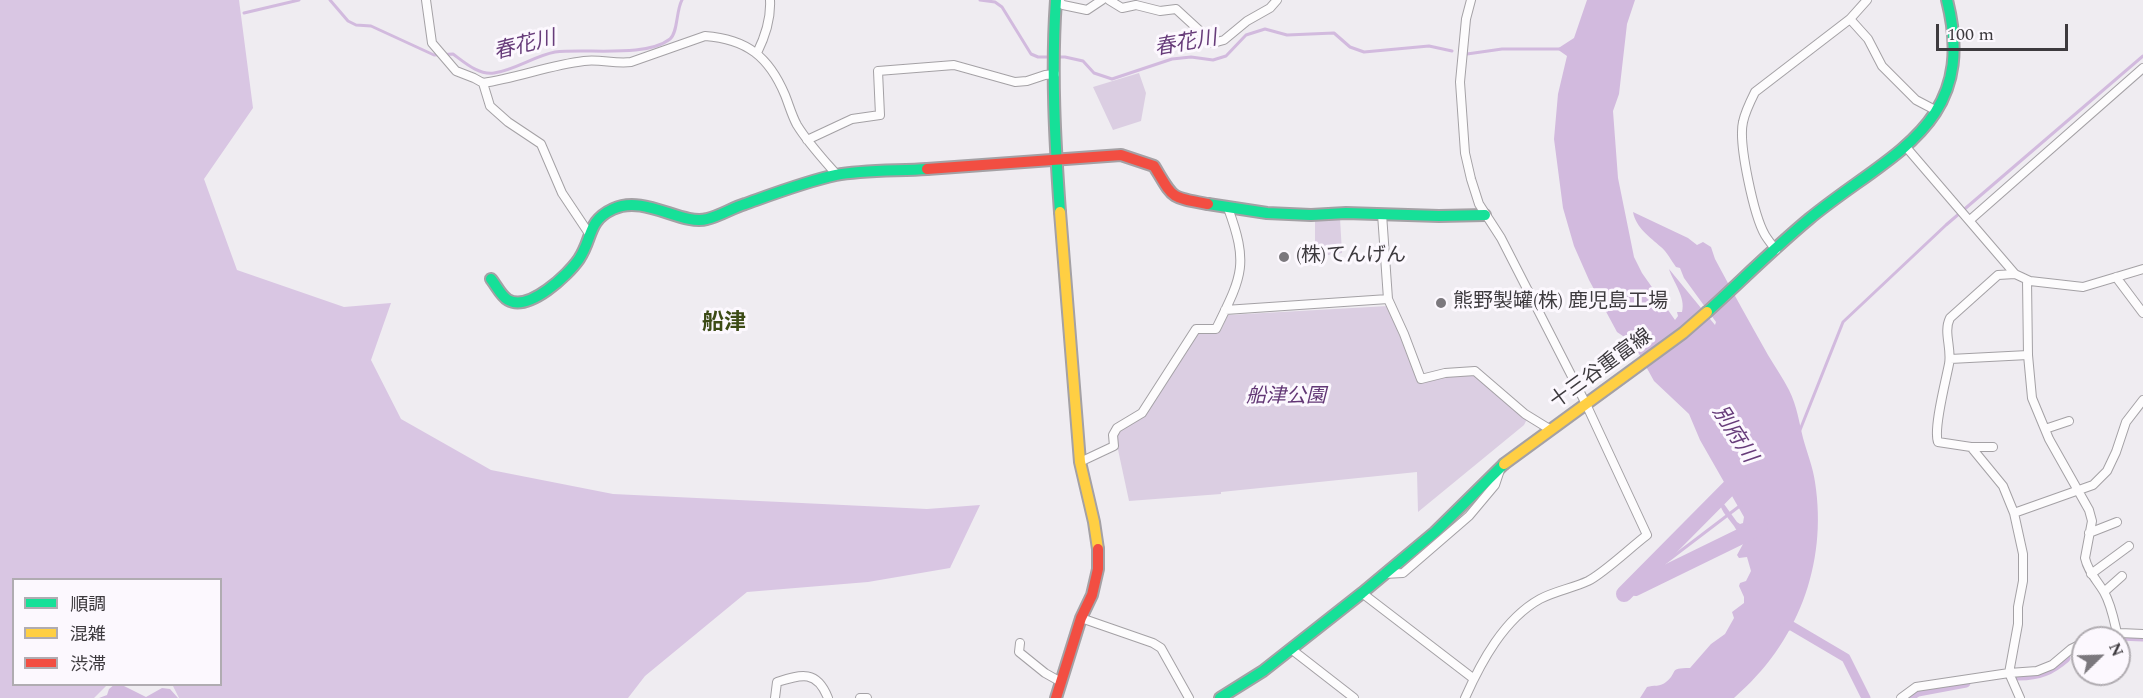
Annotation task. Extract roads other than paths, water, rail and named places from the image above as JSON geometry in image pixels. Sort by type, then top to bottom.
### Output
[{"type":"street","points":[[426,0],[432,43],[456,71],[483,83],[507,80],[568,63],[588,60],[619,64],[631,62],[705,36],[738,43],[758,53],[774,72],[796,123],[807,140],[837,175]]},
{"type":"street","points":[[758,53],[770,9],[770,0]]},
{"type":"street","points":[[1057,0],[1063,5],[1087,10],[1102,0]]},
{"type":"street","points":[[1056,698],[1082,618],[1092,595],[1098,569],[1098,544],[1080,462],[1056,158],[1053,44],[1057,0]]},
{"type":"street","points":[[1108,0],[1122,8],[1136,5],[1160,11],[1176,9],[1213,43],[1218,43],[1247,21],[1270,8],[1277,0]]},
{"type":"street","points":[[1466,698],[1474,679],[1504,630],[1520,614],[1539,600],[1590,580],[1647,535],[1586,404],[1501,238],[1485,215],[1471,179],[1465,153],[1460,82],[1466,19],[1471,0]]},
{"type":"street","points":[[1776,250],[1759,222],[1744,154],[1742,124],[1755,92],[1850,19],[1867,0]]},
{"type":"street","name":"十三谷重富線","points":[[1220,698],[1263,671],[1362,593],[1435,532],[1502,466],[1683,333],[1809,219],[1906,147],[1937,111],[1949,85],[1955,52],[1952,20],[1947,0]]},
{"type":"street","points":[[1850,19],[1868,39],[1882,66],[1916,100],[1937,111]]},
{"type":"street","points":[[807,140],[852,119],[880,116],[878,71],[954,65],[1015,82],[1027,81],[1054,72]]},
{"type":"street","points":[[1968,218],[2143,68]]},
{"type":"street","points":[[483,83],[490,106],[508,122],[541,144],[562,193],[590,235]]},
{"type":"street","points":[[1906,147],[2015,274],[2027,280],[2083,287],[2143,269]]},
{"type":"street","points":[[491,279],[507,300],[517,303],[535,298],[560,281],[579,259],[599,216],[617,207],[631,205],[659,209],[691,219],[705,220],[743,204],[837,175],[1056,158],[1121,155],[1143,160],[1154,166],[1171,195],[1179,199],[1228,208],[1267,213],[1485,215]]},
{"type":"street","points":[[1080,462],[1114,446],[1113,435],[1117,428],[1142,413],[1196,329],[1216,329],[1236,289],[1241,260],[1239,242],[1228,208]]},
{"type":"street","points":[[1382,214],[1388,299],[1421,379],[1445,373],[1475,371],[1525,414],[1551,430]]},
{"type":"street","points":[[1993,447],[1971,447],[1938,442],[1950,359],[1947,325],[1950,318],[1998,275],[2015,274]]},
{"type":"street","points":[[2116,277],[2143,313]]},
{"type":"street","points":[[2027,280],[2028,355],[2032,398],[2045,429],[2089,510],[2092,521],[2085,558],[2091,574],[2104,592],[2116,626]]},
{"type":"street","points":[[1225,310],[1388,299]]},
{"type":"street","points":[[1950,359],[2028,355]]},
{"type":"street","points":[[2014,513],[2093,485],[2107,471],[2126,422],[2143,400]]},
{"type":"street","points":[[2045,429],[2069,421]]},
{"type":"street","points":[[1971,447],[2003,486],[2014,513],[2023,554],[2023,581],[2009,672],[2020,698]]},
{"type":"street","points":[[2090,533],[2117,522]]},
{"type":"street","points":[[2091,574],[2129,546]]},
{"type":"street","points":[[2104,592],[2122,576]]},
{"type":"street","points":[[1362,593],[1474,679]]},
{"type":"street","points":[[1082,618],[1153,643],[1161,648],[1189,698]]},
{"type":"street","points":[[1020,643],[1019,652],[1045,673],[1061,682]]},
{"type":"street","points":[[1291,649],[1354,698]]},
{"type":"street","points":[[1901,698],[1916,687],[2009,672],[2045,669],[2071,651]]},
{"type":"street","points":[[776,698],[777,682],[797,675],[814,677],[828,698]]},
{"type":"street","points":[[860,698],[867,698]]},
{"type":"water","points":[[1587,0],[1635,0],[1627,24],[1619,94],[1613,111],[1618,178],[1634,257],[1642,273],[1675,320],[1678,316],[1677,312],[1682,312],[1683,306],[1669,269],[1715,325],[1716,322],[1684,278],[1680,268],[1676,267],[1663,249],[1640,227],[1633,212],[1688,238],[1697,245],[1703,242],[1711,247],[1728,283],[1792,396],[1814,476],[1818,513],[1817,543],[1812,573],[1803,601],[1791,628],[1775,653],[1756,677],[1734,698],[1640,698],[1647,687],[1664,684],[1676,670],[1690,668],[1711,644],[1725,634],[1734,618],[1732,612],[1744,603],[1739,586],[1740,583],[1746,581],[1751,571],[1747,557],[1739,558],[1737,555],[1743,544],[1722,509],[1719,497],[1737,522],[1743,523],[1744,517],[1700,440],[1689,414],[1654,381],[1633,343],[1617,332],[1574,246],[1563,208],[1554,139],[1558,94],[1567,56],[1557,49],[1574,38]]},
{"type":"water","points":[[113,686],[124,686],[146,697],[162,688],[170,689],[178,698],[99,698],[107,695]]},
{"type":"waterway","name":"春花川","points":[[244,13],[299,0]]},
{"type":"waterway","name":"春花川","points":[[330,0],[348,21],[356,25],[371,26],[434,55],[453,54],[472,67],[488,73],[509,69],[555,52],[631,50],[659,45],[673,36],[682,0]]},
{"type":"waterway","name":"春花川","points":[[980,0],[995,2],[1002,7],[1031,54],[1038,57],[1065,57],[1083,61],[1094,73],[1112,79],[1172,59],[1191,57],[1213,60],[1226,56],[1246,35],[1265,29],[1287,35],[1334,33],[1350,47],[1364,52],[1429,46],[1452,51]]},
{"type":"waterway","name":"春花川","points":[[1467,54],[1502,49],[1560,49]]},
{"type":"waterway","points":[[1800,430],[1843,322],[1946,225],[2143,56]]},
{"type":"waterway","name":"別府川","points":[[1624,594],[1739,478],[1734,472]]},
{"type":"waterway","points":[[1624,594],[1741,505]]},
{"type":"waterway","name":"別府川","points":[[1635,588],[1760,527]]},
{"type":"waterway","points":[[1783,629],[1790,625],[1846,658],[1866,698]]},
{"type":"waterway","points":[[2131,636],[2143,637]]},
{"type":"waterway","points":[[2019,676],[2044,672],[2066,658]]},
{"type":"waterway","points":[[1908,698],[1918,692],[1966,683]]},
{"type":"place","name":"(株)てんげん","points":[[1284,257]]},
{"type":"place","name":"熊野製罐(株) 鹿児島工場","points":[[1441,303]]},
{"type":"district","name":"船津","points":[[724,325]]},
{"type":"park label","name":"船津公園","points":[[1286,398]]}]
